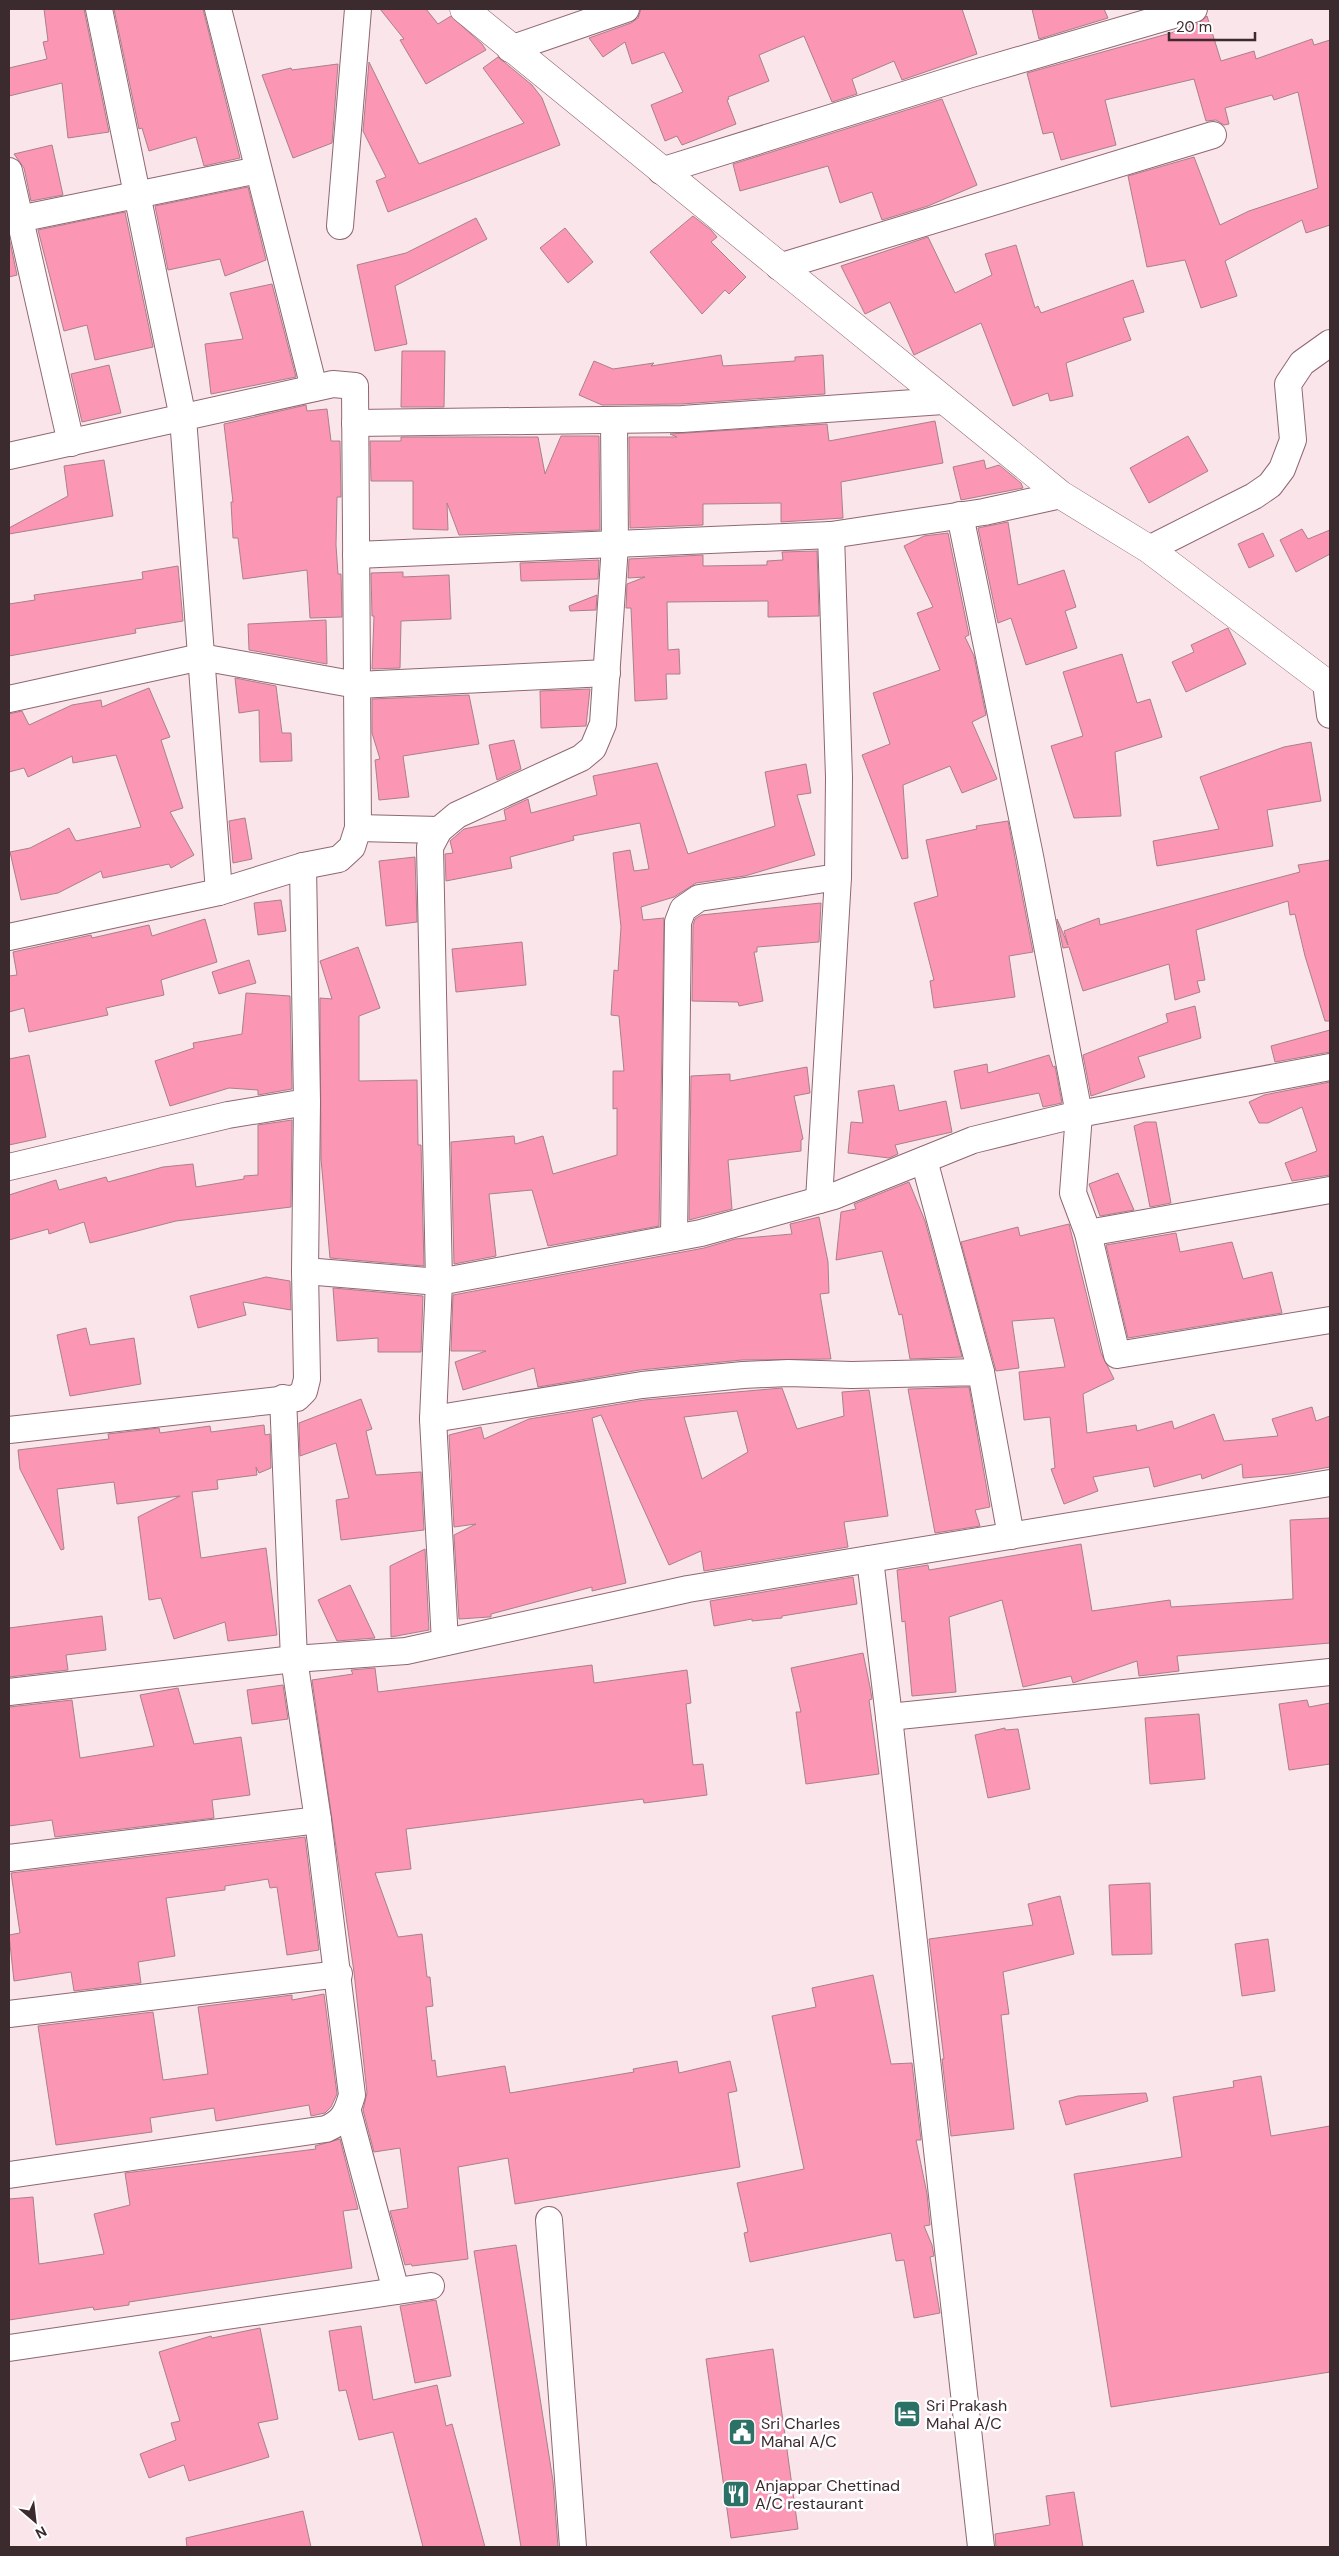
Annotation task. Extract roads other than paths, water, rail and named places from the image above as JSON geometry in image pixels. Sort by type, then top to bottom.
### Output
[{"type":"main road","points":[[464,9],[510,49],[1060,495],[1149,549],[1328,685]]},
{"type":"street","points":[[99,9],[183,418],[219,892]]},
{"type":"street","points":[[218,9],[314,388]]},
{"type":"street","points":[[340,226],[358,9]]},
{"type":"street","points":[[510,49],[626,9]]},
{"type":"street","points":[[661,171],[968,75],[1194,9]]},
{"type":"street","points":[[779,268],[1213,135]]},
{"type":"street","points":[[14,220],[258,170]]},
{"type":"street","points":[[9,171],[14,220],[71,443]]},
{"type":"street","points":[[1149,549],[1245,500],[1270,485],[1282,469],[1293,440],[1288,384],[1302,363],[1330,343]]},
{"type":"street","points":[[9,456],[333,384],[355,386],[358,828],[352,847],[339,858],[303,866],[219,892],[9,937]]},
{"type":"street","points":[[355,423],[682,419],[943,401]]},
{"type":"street","points":[[445,1642],[433,1419],[439,1282],[430,847],[438,830],[457,816],[581,758],[593,748],[603,724],[607,673],[615,546],[614,420]]},
{"type":"street","points":[[356,555],[615,546],[831,535],[960,515],[1060,495]]},
{"type":"street","points":[[960,515],[1030,856],[1079,1114],[1073,1193],[1088,1233],[1117,1356],[1330,1320]]},
{"type":"street","points":[[819,1200],[838,877],[839,777],[831,535]]},
{"type":"street","points":[[9,699],[201,657],[357,685],[607,673]]},
{"type":"street","points":[[1328,685],[1330,715]]},
{"type":"street","points":[[358,828],[438,830]]},
{"type":"street","points":[[9,1430],[283,1398],[297,1398],[304,1391],[307,1379],[305,1271],[307,1102],[303,866]]},
{"type":"street","points":[[674,1238],[678,922],[683,909],[699,898],[838,877]]},
{"type":"street","points":[[305,1271],[439,1282],[701,1234],[819,1200],[973,1140],[1079,1114],[1330,1067]]},
{"type":"street","points":[[9,1167],[228,1115],[307,1102]]},
{"type":"street","points":[[924,1160],[980,1372],[1011,1536]]},
{"type":"street","points":[[1088,1233],[1330,1190]]},
{"type":"street","points":[[433,1419],[642,1385],[734,1376],[788,1373],[852,1375],[980,1372]]},
{"type":"street","points":[[9,2175],[326,2129],[338,2124],[348,2112],[352,2095],[339,1974],[294,1659],[283,1398]]},
{"type":"street","points":[[9,1692],[294,1659],[406,1651],[688,1589],[1330,1483]]},
{"type":"street","points":[[870,1559],[981,2547]]},
{"type":"street","points":[[889,1717],[1330,1672]]},
{"type":"street","points":[[9,1858],[318,1820]]},
{"type":"street","points":[[9,2014],[339,1974]]},
{"type":"street","points":[[348,2112],[396,2291]]},
{"type":"street","points":[[549,2220],[573,2547]]},
{"type":"street","points":[[9,2348],[431,2286]]},
{"type":"place","name":"Sri Prakash Mahal A/C","points":[[907,2414]]},
{"type":"place","name":"Sri Charles Mahal A/C","points":[[742,2432]]},
{"type":"place","name":"Anjappar Chettinad A/C restaurant","points":[[736,2494]]}]
